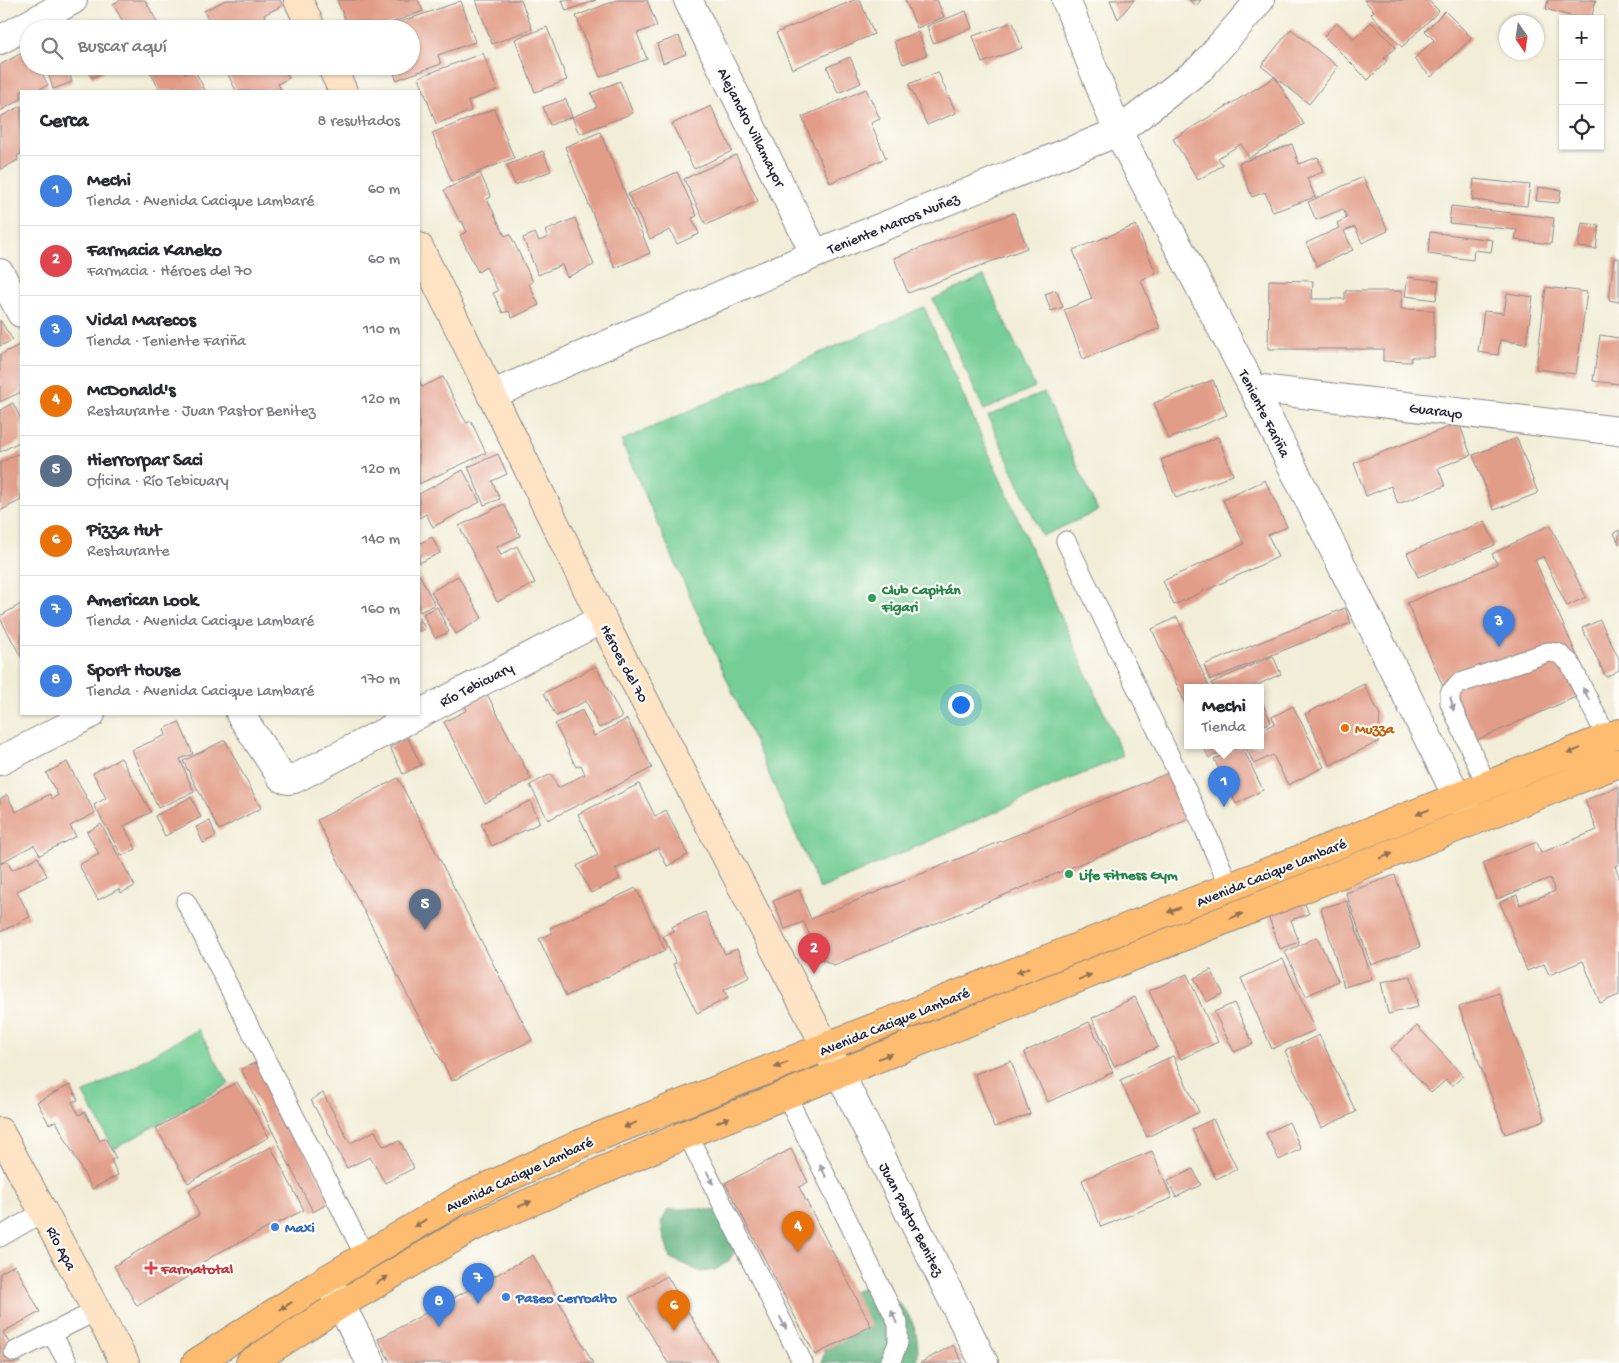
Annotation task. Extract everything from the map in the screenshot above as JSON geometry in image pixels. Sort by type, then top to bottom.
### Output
[{"type":"main road","name":"Avenida Cacique Lambaré","points":[[196,1363],[364,1256],[459,1200],[572,1148],[1613,735]]},
{"type":"main road","name":"Avenida Cacique Lambaré","points":[[250,1363],[340,1305],[471,1228],[688,1134],[1619,763]]},
{"type":"street","points":[[36,20],[73,0]]},
{"type":"street","points":[[298,0],[308,20]]},
{"type":"street","name":"Alejandro Villamayor","points":[[688,0],[816,254]]},
{"type":"street","name":"Teniente Fariña","points":[[1066,0],[1118,132],[1253,388],[1458,798],[1474,821]]},
{"type":"street","name":"Teniente Marcos Nuñez","points":[[491,395],[816,254],[1118,132],[1201,68],[1260,0]]},
{"type":"street","points":[[0,40],[20,29]]},
{"type":"street","points":[[335,75],[343,90]]},
{"type":"street","name":"Héroes del 70","points":[[420,249],[602,619],[840,1074]]},
{"type":"street","points":[[0,273],[20,311]]},
{"type":"street","name":"Guarayo","points":[[1253,388],[1619,431]]},
{"type":"street","name":"Río Tebicuary","points":[[420,713],[602,619]]},
{"type":"street","points":[[0,761],[89,715]]},
{"type":"street","name":"Río Tebicuary","points":[[241,715],[282,778],[288,780],[416,715]]},
{"type":"street","name":"Juan Pastor Benitez","points":[[840,1074],[984,1363]]},
{"type":"street","name":"Río Apa","points":[[0,1132],[125,1363]]},
{"type":"street","points":[[327,1279],[371,1363]]},
{"type":"lane","points":[[1066,541],[1202,823],[1230,888]]},
{"type":"lane","points":[[1487,786],[1450,703],[1450,693],[1458,684],[1548,652],[1558,653],[1570,662],[1613,735]]},
{"type":"lane","points":[[186,902],[364,1256]]},
{"type":"lane","points":[[786,1096],[898,1323],[898,1343],[890,1363]]},
{"type":"lane","points":[[688,1134],[803,1363]]},
{"type":"lane","points":[[0,1237],[43,1212]]},
{"type":"lane","points":[[14,1352],[96,1311]]},
{"type":"lane","points":[[52,1334],[68,1363]]},
{"type":"green space","points":[[984,276],[1035,387],[984,410],[933,299]]},
{"type":"green space","name":"Club Capitán Figari","points":[[924,307],[1123,756],[820,889],[621,441]]},
{"type":"green space","points":[[1044,392],[1098,511],[1042,536],[988,416]]},
{"type":"green space","points":[[198,1029],[229,1084],[114,1149],[83,1094]]},
{"type":"green space","points":[[696,1208],[729,1213],[743,1222],[743,1238],[728,1262],[715,1270],[701,1272],[670,1258],[661,1222],[668,1210]]},
{"type":"green space","points":[[863,1289],[877,1291],[889,1296],[907,1313],[917,1336],[917,1363],[822,1363],[828,1329],[849,1292]]},
{"type":"building","points":[[120,0],[145,0],[156,20],[122,20],[113,4]]},
{"type":"building","points":[[226,0],[280,0],[283,5],[264,15],[266,20],[208,20],[204,11]]},
{"type":"building","points":[[337,0],[418,0],[423,11],[400,20],[345,20]]},
{"type":"building","points":[[476,0],[521,0],[532,29],[492,44]]},
{"type":"building","points":[[562,0],[596,0],[566,11]]},
{"type":"building","points":[[617,0],[647,0],[657,26],[637,33],[647,59],[600,77],[576,16]]},
{"type":"building","points":[[854,0],[860,0],[874,34],[792,69],[776,33]]},
{"type":"building","points":[[905,0],[937,0],[944,17],[917,28]]},
{"type":"building","points":[[1110,0],[1134,0],[1118,19]]},
{"type":"building","points":[[1189,0],[1201,0],[1196,6]]},
{"type":"building","points":[[1364,0],[1428,0],[1439,11],[1402,47],[1371,14],[1374,11]]},
{"type":"building","points":[[1548,0],[1596,0],[1592,15],[1567,15],[1546,9]]},
{"type":"building","points":[[461,1],[475,42],[438,55],[441,64],[420,71],[420,20],[406,20]]},
{"type":"building","points":[[966,11],[972,28],[933,43],[927,26]]},
{"type":"building","points":[[1445,11],[1472,38],[1431,77],[1414,59],[1434,40],[1425,31]]},
{"type":"building","points":[[1013,22],[1022,48],[982,63],[973,36]]},
{"type":"building","points":[[1371,22],[1396,47],[1384,58],[1387,61],[1368,80],[1324,36],[1337,23],[1354,39]]},
{"type":"building","points":[[547,27],[567,80],[535,92],[515,39]]},
{"type":"building","points":[[1291,29],[1338,67],[1309,104],[1261,66]]},
{"type":"building","points":[[918,32],[927,55],[903,64],[894,41]]},
{"type":"building","points":[[679,36],[686,54],[663,63],[657,44]]},
{"type":"building","points":[[483,53],[497,90],[468,101],[471,111],[436,124],[419,77]]},
{"type":"building","points":[[20,54],[20,75],[43,75],[48,85],[38,90],[20,90],[20,100],[0,111],[0,65]]},
{"type":"building","points":[[850,57],[861,83],[838,93],[827,67]]},
{"type":"building","points":[[938,72],[956,113],[927,125],[909,84]]},
{"type":"building","points":[[49,75],[70,75],[72,82],[53,89]]},
{"type":"building","points":[[152,75],[197,75],[205,90],[159,90]]},
{"type":"building","points":[[228,75],[288,75],[289,78],[278,84],[281,90],[236,90]]},
{"type":"building","points":[[395,75],[410,75],[396,80]]},
{"type":"building","points":[[1275,77],[1304,124],[1249,158],[1241,144],[1218,158],[1223,165],[1198,180],[1173,139]]},
{"type":"building","points":[[620,81],[633,113],[579,134],[572,117],[597,107],[591,93]]},
{"type":"building","points":[[866,89],[880,119],[871,123],[886,158],[830,183],[802,117]]},
{"type":"building","points":[[566,99],[572,117],[550,125],[543,107]]},
{"type":"building","points":[[711,106],[732,151],[694,169],[672,124]]},
{"type":"building","points":[[20,107],[20,154],[17,156],[18,160],[0,170],[0,117]]},
{"type":"building","points":[[494,109],[514,158],[452,182],[432,133]]},
{"type":"building","points":[[600,132],[650,253],[615,268],[565,147]]},
{"type":"building","points":[[1292,144],[1299,164],[1318,157],[1323,172],[1307,178],[1315,197],[1273,212],[1265,192],[1252,197],[1239,163]]},
{"type":"building","points":[[543,151],[551,171],[515,185],[507,165]]},
{"type":"building","points":[[736,155],[758,201],[706,225],[684,179]]},
{"type":"building","points":[[677,172],[697,216],[692,218],[699,234],[677,244],[670,230],[650,239],[628,194]]},
{"type":"building","points":[[480,173],[491,197],[487,199],[505,236],[510,234],[533,282],[529,284],[539,305],[512,318],[509,311],[503,313],[493,293],[498,291],[486,267],[478,272],[460,235],[467,232],[444,190]]},
{"type":"building","points":[[1363,177],[1388,231],[1362,243],[1355,227],[1344,231],[1353,250],[1317,266],[1306,243],[1339,228],[1337,223],[1347,218],[1343,209],[1316,220],[1308,202]]},
{"type":"building","points":[[1474,179],[1530,185],[1527,206],[1472,200]]},
{"type":"building","points":[[1538,187],[1561,190],[1559,203],[1536,201]]},
{"type":"building","points":[[1451,206],[1554,218],[1551,244],[1515,240],[1517,230],[1449,223]]},
{"type":"building","points":[[1014,213],[1027,248],[908,293],[894,258]]},
{"type":"building","points":[[575,218],[594,265],[567,277],[562,265],[538,275],[523,238],[535,233],[539,241],[548,237],[545,231]]},
{"type":"building","points":[[1582,223],[1599,225],[1596,249],[1578,247]]},
{"type":"building","points":[[1136,225],[1156,273],[1141,280],[1160,328],[1083,359],[1064,310],[1092,299],[1073,250]]},
{"type":"building","points":[[1430,232],[1493,240],[1491,252],[1474,250],[1473,260],[1428,254]]},
{"type":"building","points":[[1614,258],[1619,258],[1619,302],[1609,300]]},
{"type":"building","points":[[1408,277],[1439,281],[1436,300],[1405,296]]},
{"type":"building","points":[[1269,280],[1313,281],[1312,299],[1345,299],[1345,291],[1402,291],[1401,309],[1434,310],[1434,357],[1411,357],[1411,362],[1383,361],[1383,349],[1268,349]]},
{"type":"building","points":[[1546,287],[1587,292],[1576,374],[1536,369]]},
{"type":"building","points":[[1056,290],[1063,307],[1051,311],[1045,294]]},
{"type":"building","points":[[1507,293],[1533,297],[1526,344],[1500,340],[1498,355],[1478,352],[1484,311],[1504,313]]},
{"type":"building","points":[[0,320],[13,340],[0,346]]},
{"type":"building","points":[[1600,335],[1619,338],[1619,384],[1593,381]]},
{"type":"building","points":[[19,345],[20,347],[20,392],[0,402],[0,355]]},
{"type":"building","points":[[443,377],[463,417],[467,423],[471,421],[486,453],[420,484],[420,382],[422,387]]},
{"type":"building","points":[[1213,380],[1227,415],[1169,439],[1154,403]]},
{"type":"building","points":[[13,403],[20,417],[20,442],[0,452],[0,410]]},
{"type":"building","points":[[1459,423],[1471,455],[1438,468],[1445,486],[1398,504],[1391,486],[1366,496],[1354,463]]},
{"type":"building","points":[[1218,437],[1233,475],[1176,498],[1161,460]]},
{"type":"building","points":[[1517,438],[1538,493],[1494,510],[1473,455]]},
{"type":"building","points":[[20,453],[20,501],[0,511],[0,463]]},
{"type":"building","points":[[498,454],[507,474],[492,481],[500,499],[484,505],[468,467]]},
{"type":"building","points":[[463,470],[480,502],[433,527],[426,514],[420,517],[420,493]]},
{"type":"building","points":[[1265,480],[1287,527],[1268,535],[1278,557],[1174,605],[1163,581],[1244,544],[1223,500]]},
{"type":"building","points":[[504,504],[520,536],[497,547],[501,555],[517,546],[535,583],[497,602],[459,526]]},
{"type":"building","points":[[1485,521],[1495,545],[1418,577],[1407,553]]},
{"type":"building","points":[[1550,525],[1586,597],[1567,606],[1543,557],[1535,560],[1592,690],[1468,744],[1407,603],[1497,564],[1492,554]]},
{"type":"building","points":[[1619,530],[1619,544],[1614,533]]},
{"type":"building","points":[[432,537],[440,553],[420,563],[420,543]]},
{"type":"building","points":[[420,576],[435,605],[420,612]]},
{"type":"building","points":[[458,576],[482,618],[456,634],[431,592]]},
{"type":"building","points":[[20,605],[20,655],[0,618],[0,616]]},
{"type":"building","points":[[437,607],[449,632],[435,638],[423,614]]},
{"type":"building","points":[[1345,608],[1351,623],[1210,680],[1204,665]]},
{"type":"building","points":[[1177,617],[1208,684],[1184,684],[1184,701],[1152,629]]},
{"type":"building","points":[[420,618],[425,629],[420,632]]},
{"type":"building","points":[[1600,620],[1619,659],[1619,670],[1606,677],[1582,628]]},
{"type":"building","points":[[1273,656],[1281,674],[1259,684],[1211,683]]},
{"type":"building","points":[[596,666],[622,717],[599,728],[586,701],[556,716],[544,693]]},
{"type":"building","name":"Muzza","points":[[1364,684],[1380,715],[1378,742],[1330,765],[1305,714]]},
{"type":"building","points":[[486,692],[531,779],[485,803],[444,722],[467,710],[463,703]]},
{"type":"building","points":[[1293,706],[1324,767],[1288,785],[1273,755],[1254,764],[1246,749],[1264,749],[1264,729],[1275,723],[1272,717]]},
{"type":"building","points":[[1264,707],[1271,722],[1264,725]]},
{"type":"building","points":[[582,710],[594,736],[627,719],[652,768],[548,820],[530,785],[551,774],[558,788],[585,774],[581,765],[576,767],[555,724]]},
{"type":"building","points":[[179,722],[193,754],[180,759],[194,792],[158,808],[132,750],[166,735],[164,729]]},
{"type":"building","points":[[408,738],[421,765],[403,774],[390,747]]},
{"type":"building","points":[[225,740],[261,808],[219,830],[183,761]]},
{"type":"building","points":[[1204,749],[1228,749],[1209,758]]},
{"type":"building","points":[[1236,749],[1243,749],[1263,790],[1236,804],[1214,759]]},
{"type":"building","points":[[121,758],[151,812],[124,826],[136,849],[122,856],[94,805],[106,798],[93,773]]},
{"type":"building","points":[[67,762],[95,813],[70,826],[76,836],[40,855],[34,845],[0,863],[0,799],[7,795],[16,812],[50,794],[52,799],[58,795],[46,773]]},
{"type":"building","points":[[1173,771],[1192,818],[834,965],[819,958],[804,922],[785,929],[773,901],[799,890],[811,919]]},
{"type":"building","points":[[398,778],[532,1040],[452,1081],[317,820]]},
{"type":"building","points":[[639,784],[655,816],[666,810],[688,855],[667,866],[658,848],[615,869],[620,879],[591,893],[577,866],[598,855],[578,814]]},
{"type":"building","points":[[1619,787],[1619,864],[1615,866],[1619,876],[1619,995],[1600,1003],[1583,961],[1549,975],[1544,964],[1527,971],[1500,902],[1517,895],[1520,905],[1555,891],[1550,878],[1497,899],[1483,863],[1537,842],[1541,853],[1597,830],[1585,800]]},
{"type":"building","points":[[191,797],[201,817],[165,836],[155,816]]},
{"type":"building","points":[[530,801],[540,823],[492,846],[481,824]]},
{"type":"building","points":[[210,821],[216,836],[203,843],[196,827]]},
{"type":"building","points":[[101,824],[135,886],[121,893],[119,889],[98,900],[79,865],[99,854],[87,832]]},
{"type":"building","points":[[38,857],[47,876],[17,891],[30,917],[0,932],[0,864],[7,861],[12,870]]},
{"type":"building","points":[[1395,875],[1420,947],[1371,965],[1346,893]]},
{"type":"building","points":[[636,888],[665,950],[566,996],[539,939],[552,933],[550,928]]},
{"type":"building","points":[[1347,901],[1372,979],[1344,987],[1321,908]]},
{"type":"building","points":[[1304,902],[1309,914],[1291,920],[1299,942],[1280,949],[1268,915]]},
{"type":"building","points":[[705,912],[725,954],[737,949],[750,977],[724,990],[728,998],[697,1013],[673,964],[676,963],[663,936],[674,931],[672,927]]},
{"type":"building","points":[[1317,937],[1338,981],[1306,996],[1285,952]]},
{"type":"building","points":[[1283,959],[1315,1030],[1272,1049],[1241,978]]},
{"type":"building","points":[[1211,970],[1223,993],[1207,1002],[1194,978]]},
{"type":"building","points":[[1187,974],[1218,1042],[1181,1059],[1149,991]]},
{"type":"building","points":[[1411,976],[1418,1007],[1388,1014],[1381,982]]},
{"type":"building","points":[[1499,993],[1545,1120],[1505,1134],[1459,1007]]},
{"type":"building","points":[[1135,997],[1158,1047],[1114,1066],[1092,1018]]},
{"type":"building","points":[[1234,1003],[1253,1044],[1234,1052],[1214,1012]]},
{"type":"building","points":[[1089,1022],[1113,1072],[1048,1102],[1024,1052]]},
{"type":"building","points":[[1417,1026],[1463,1076],[1452,1086],[1446,1080],[1431,1093],[1391,1049]]},
{"type":"building","points":[[1319,1035],[1356,1112],[1321,1128],[1285,1051]]},
{"type":"building","points":[[1173,1056],[1199,1112],[1147,1137],[1120,1080]]},
{"type":"building","points":[[259,1061],[331,1202],[313,1212],[241,1069]]},
{"type":"building","points":[[1011,1061],[1030,1114],[994,1127],[975,1074]]},
{"type":"building","points":[[237,1082],[269,1137],[188,1183],[156,1128]]},
{"type":"building","points":[[70,1085],[78,1100],[72,1102],[79,1115],[85,1112],[100,1141],[105,1138],[116,1158],[111,1160],[118,1175],[92,1189],[56,1121],[49,1124],[37,1102]]},
{"type":"building","points":[[323,1093],[350,1143],[375,1131],[383,1146],[400,1141],[414,1168],[385,1183],[370,1157],[347,1168],[311,1100]]},
{"type":"building","points":[[1213,1119],[1237,1169],[1216,1179],[1192,1129]]},
{"type":"building","points":[[1289,1122],[1301,1149],[1279,1160],[1266,1133]]},
{"type":"building","points":[[271,1147],[304,1210],[220,1252],[188,1271],[191,1275],[137,1306],[114,1266],[199,1215],[189,1190]]},
{"type":"building","points":[[791,1149],[808,1182],[799,1187],[871,1326],[815,1355],[725,1183]]},
{"type":"building","points":[[1152,1151],[1172,1198],[1101,1227],[1082,1180]]},
{"type":"building","points":[[1193,1169],[1201,1185],[1176,1197],[1168,1181]]},
{"type":"building","name":"Paseo Cerroalto","points":[[533,1255],[593,1363],[391,1363],[378,1339]]},
{"type":"building","points":[[15,1265],[40,1312],[3,1332],[20,1363],[0,1363],[0,1273]]},
{"type":"building","points":[[667,1276],[718,1363],[668,1363],[629,1298]]},
{"type":"building","points":[[953,1345],[963,1363],[920,1363]]},
{"type":"place","name":"Club Capitán Figari","points":[[872,598]]},
{"type":"place","name":"Vidal Marecos","points":[[1499,647]]},
{"type":"place","name":"Muzza","points":[[1345,728]]},
{"type":"place","name":"Mechi","points":[[1224,807]]},
{"type":"place","name":"Life Fitness Gym","points":[[1069,874]]},
{"type":"place","name":"Hierrorpar Saci","points":[[425,930]]},
{"type":"place","name":"Farmacia Kaneko","points":[[814,974]]},
{"type":"place","name":"Maxi","points":[[275,1227]]},
{"type":"place","name":"McDonald's","points":[[798,1252]]},
{"type":"place","name":"Farmatotal","points":[[151,1268]]},
{"type":"place","name":"Paseo Cerroalto","points":[[506,1297]]},
{"type":"place","name":"American Look","points":[[478,1304]]},
{"type":"place","name":"Sport House","points":[[439,1327]]},
{"type":"place","name":"Pizza Hut","points":[[674,1331]]}]
